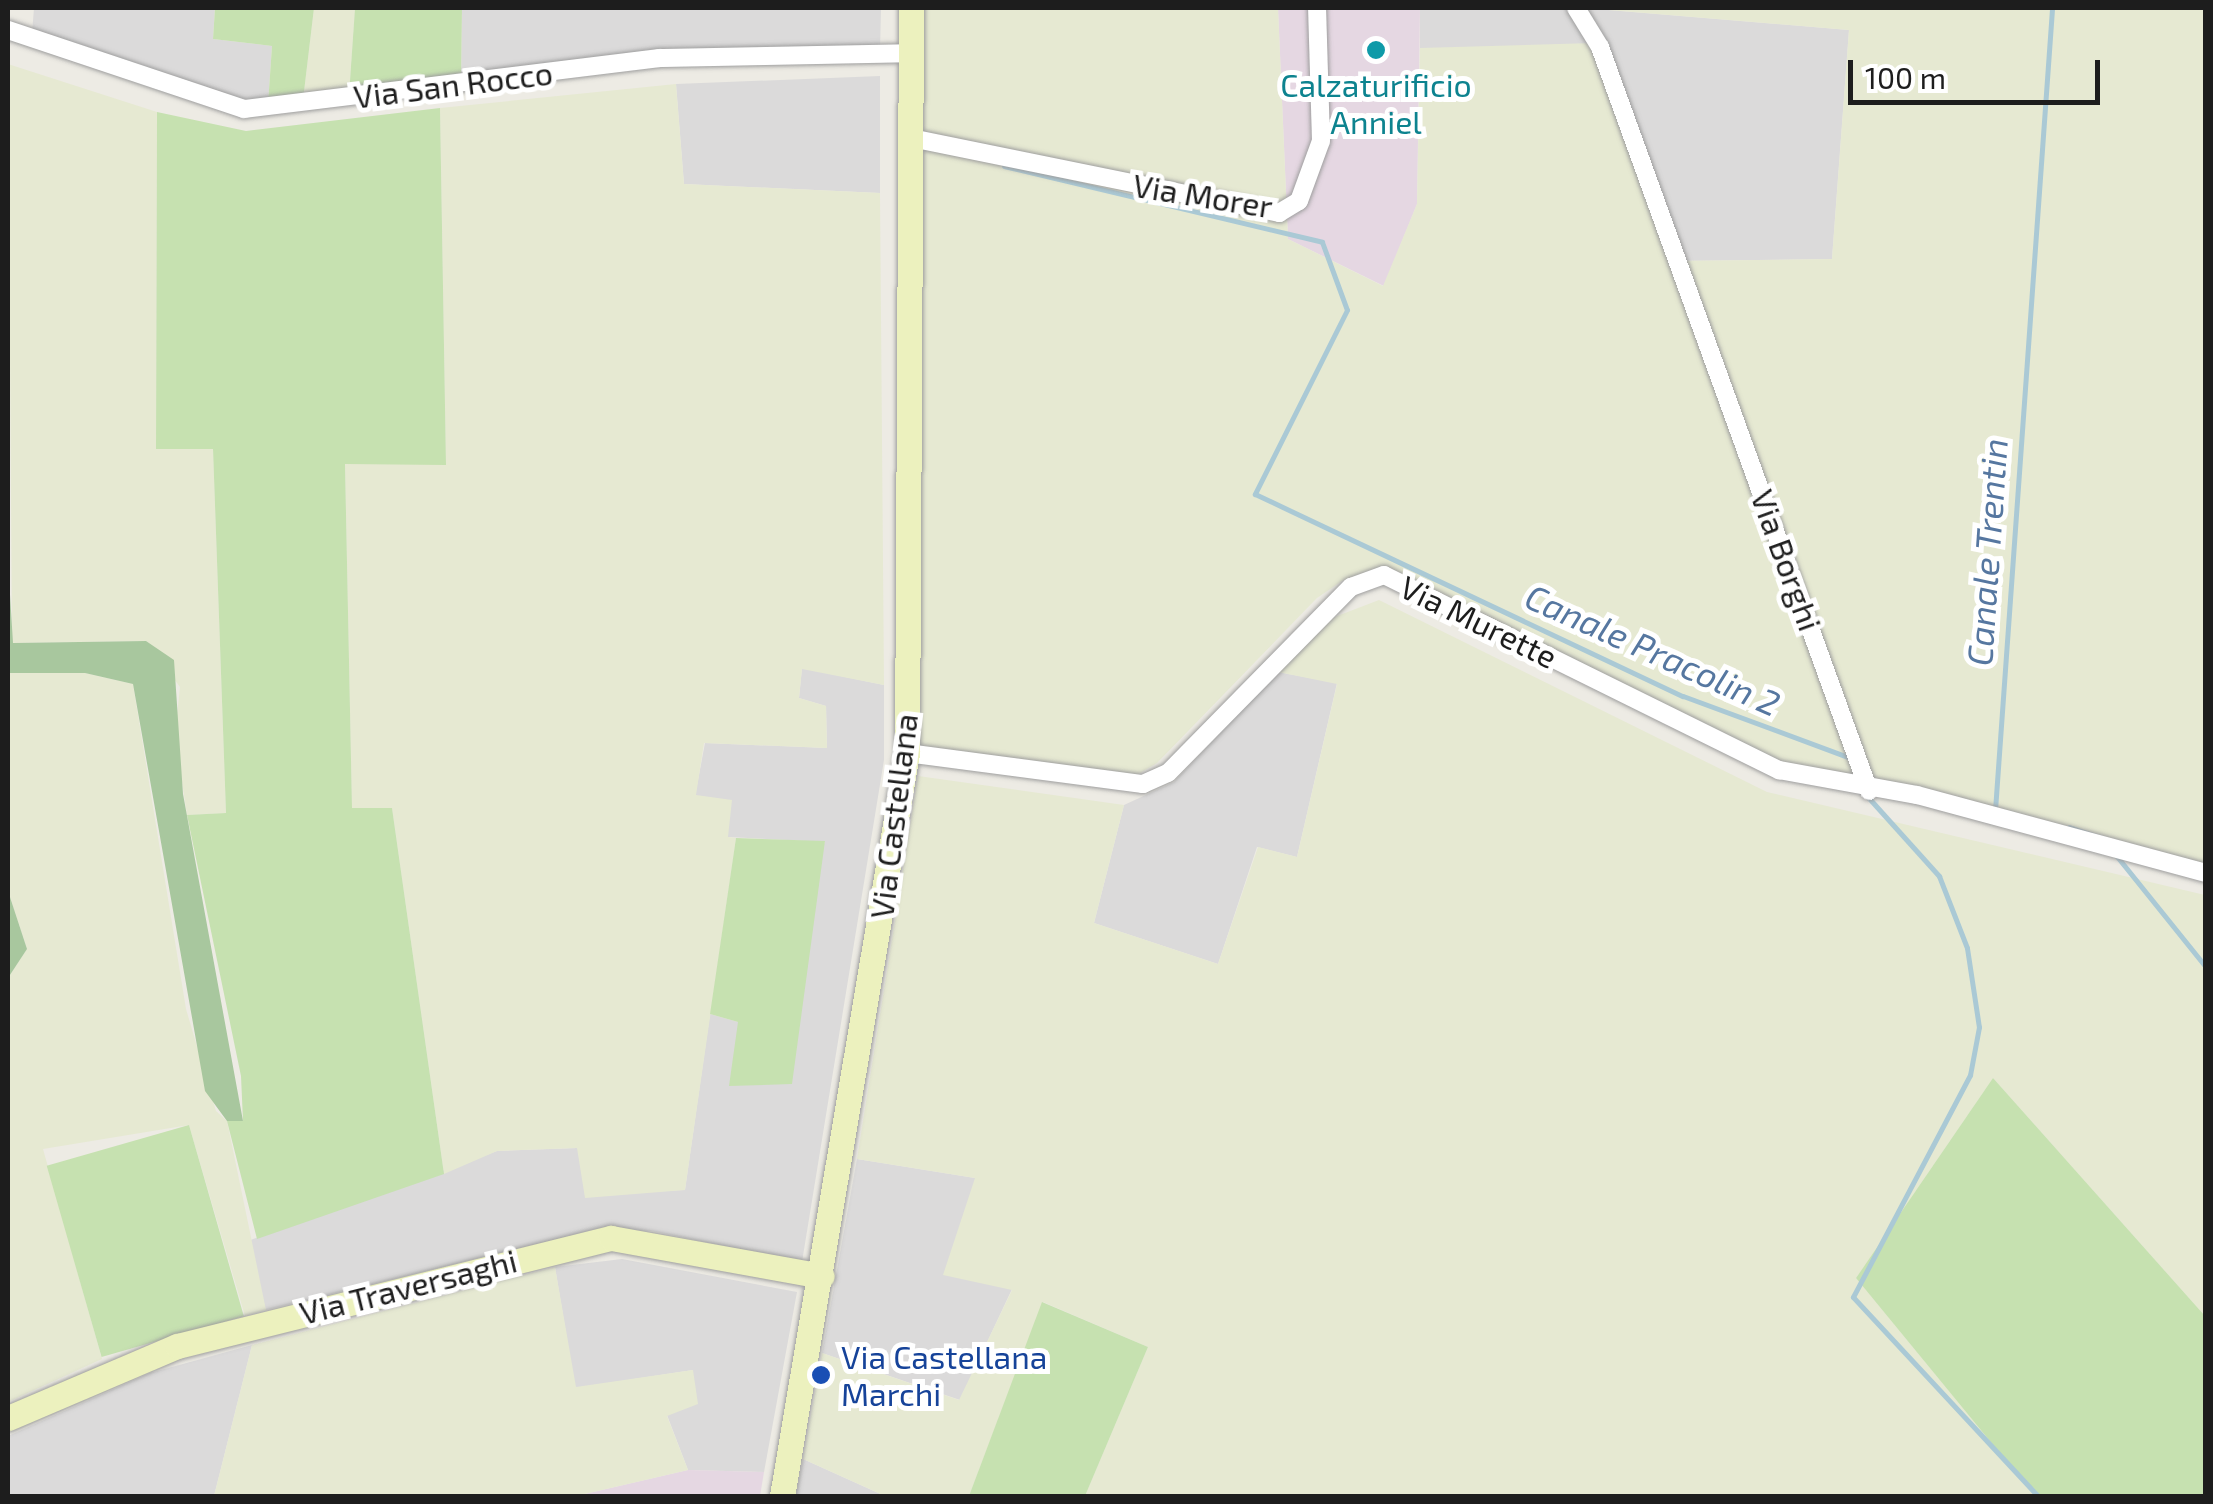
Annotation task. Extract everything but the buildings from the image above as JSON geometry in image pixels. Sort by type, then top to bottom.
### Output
[{"type":"main road","name":"Via Castellana","points":[[782,1496],[822,1276],[906,754],[911,8]]},
{"type":"main road","name":"Via Traversaghi","points":[[8,1418],[176,1346],[611,1238],[822,1276]]},
{"type":"street","name":"Via Morer","points":[[912,138],[1280,212],[1299,201],[1322,141],[1318,8]]},
{"type":"street","name":"Via Borghi","points":[[1576,8],[1631,129],[1869,791]]},
{"type":"street","name":"Via San Rocco","points":[[8,30],[244,108],[660,58],[911,53]]},
{"type":"street","name":"Via Murette","points":[[906,754],[1142,784],[1168,773],[1351,586],[1384,575],[1779,770],[1869,791]]},
{"type":"street","points":[[1869,791],[2206,873]]},
{"type":"shaded area","points":[[34,8],[215,8],[213,39],[272,46],[268,104],[221,103],[31,46]]},
{"type":"shaded area","points":[[462,8],[881,8],[880,51],[461,80]]},
{"type":"shaded area","points":[[1278,8],[1420,8],[1417,204],[1384,286],[1288,239]]},
{"type":"shaded area","points":[[1420,8],[1585,8],[1849,30],[1832,259],[1670,261],[1420,48]]},
{"type":"shaded area","points":[[880,76],[880,193],[684,184],[676,84]]},
{"type":"shaded area","points":[[802,668],[884,685],[884,760],[802,1262],[652,1231],[594,1230],[266,1310],[245,1242],[497,1151],[577,1148],[622,1192],[685,1190],[710,1014],[738,1022],[825,842],[728,837],[695,796],[705,743],[827,748],[826,706],[799,698]]},
{"type":"shaded area","points":[[1278,672],[1337,683],[1297,857],[1257,847],[1218,964],[1094,923],[1124,805],[1174,782]]},
{"type":"shaded area","points":[[857,1159],[975,1178],[1012,1289],[960,1400],[822,1353]]},
{"type":"shaded area","points":[[622,1259],[797,1292],[764,1472],[688,1470],[667,1415],[693,1370],[575,1388],[555,1267]]},
{"type":"shaded area","points":[[252,1345],[214,1496],[8,1496],[8,1436],[150,1373]]},
{"type":"shaded area","points":[[803,1459],[885,1496],[796,1496]]},
{"type":"shaded area","points":[[688,1470],[764,1472],[760,1496],[576,1496]]},
{"type":"green space","points":[[215,8],[314,8],[303,100],[268,104],[272,46],[213,39]]},
{"type":"green space","points":[[314,8],[355,8],[349,95],[303,100]]},
{"type":"green space","points":[[355,8],[462,8],[461,80],[349,95]]},
{"type":"green space","points":[[916,8],[1278,8],[1288,239],[1383,286],[1417,204],[1420,48],[1594,43],[1670,261],[1832,259],[1849,30],[1585,8],[2205,8],[2205,869],[1806,779],[1386,575],[1342,581],[1317,598],[1157,763],[1130,779],[919,751]]},
{"type":"green space","points":[[8,64],[157,112],[156,448],[213,449],[226,813],[187,815],[175,735],[180,687],[146,641],[12,643]]},
{"type":"green space","points":[[676,84],[684,184],[880,193],[884,685],[802,669],[799,698],[826,706],[827,748],[704,743],[696,795],[732,800],[728,837],[736,838],[685,1190],[585,1198],[577,1148],[497,1151],[444,1174],[392,808],[352,809],[345,463],[446,464],[440,108]]},
{"type":"green space","points":[[440,108],[446,465],[345,464],[352,808],[392,808],[444,1174],[257,1239],[227,1121],[243,1121],[241,1076],[187,815],[226,813],[213,449],[156,449],[157,112],[246,131]]},
{"type":"green space","points":[[8,562],[13,643],[146,641],[174,660],[183,794],[243,1121],[227,1121],[205,1091],[133,684],[85,673],[8,673]]},
{"type":"green space","points":[[1379,600],[1767,792],[2205,895],[2205,1316],[1993,1078],[1856,1278],[2035,1496],[1085,1496],[1148,1347],[1043,1302],[969,1496],[885,1496],[803,1459],[822,1353],[959,1400],[1012,1290],[943,1275],[975,1178],[857,1159],[918,776],[1124,805],[1094,923],[1218,964],[1258,847],[1297,857],[1337,684],[1278,672],[1332,618]]},
{"type":"green space","points":[[8,673],[85,673],[133,684],[186,1009],[216,1111],[227,1121],[266,1310],[245,1316],[189,1125],[43,1149],[102,1359],[8,1402],[8,978],[27,949],[8,891]]},
{"type":"green space","points":[[736,838],[825,841],[792,1084],[729,1086],[738,1022],[710,1014]]},
{"type":"green space","points":[[8,891],[27,949],[8,978]]},
{"type":"green space","points":[[1993,1078],[2205,1316],[2205,1496],[2035,1496],[1856,1278]]},
{"type":"green space","points":[[189,1125],[244,1316],[102,1357],[47,1166]]},
{"type":"green space","points":[[555,1267],[576,1387],[693,1370],[698,1404],[667,1416],[688,1470],[576,1496],[214,1496],[252,1345]]},
{"type":"green space","points":[[1042,1302],[1148,1347],[1085,1496],[969,1496]]},
{"type":"waterway","name":"Canale Trentin","points":[[1995,810],[2052,8]]},
{"type":"waterway","name":"Canale Pracolin 2","points":[[1004,166],[1322,242],[1347,310],[1255,494],[1683,696],[1853,759]]},
{"type":"waterway","name":"Canale Pracolin 2","points":[[1867,796],[1939,876],[1967,948],[1979,1027],[1970,1075],[1853,1297],[2038,1496]]},
{"type":"waterway","name":"Canale Trentin","points":[[2069,827],[2117,843]]},
{"type":"waterway","name":"Canale Trentin","points":[[2115,854],[2206,967]]},
{"type":"place","name":"Calzaturificio Anniel","points":[[1376,50]]},
{"type":"place","name":"Via Castellana Marchi","points":[[821,1375]]}]
